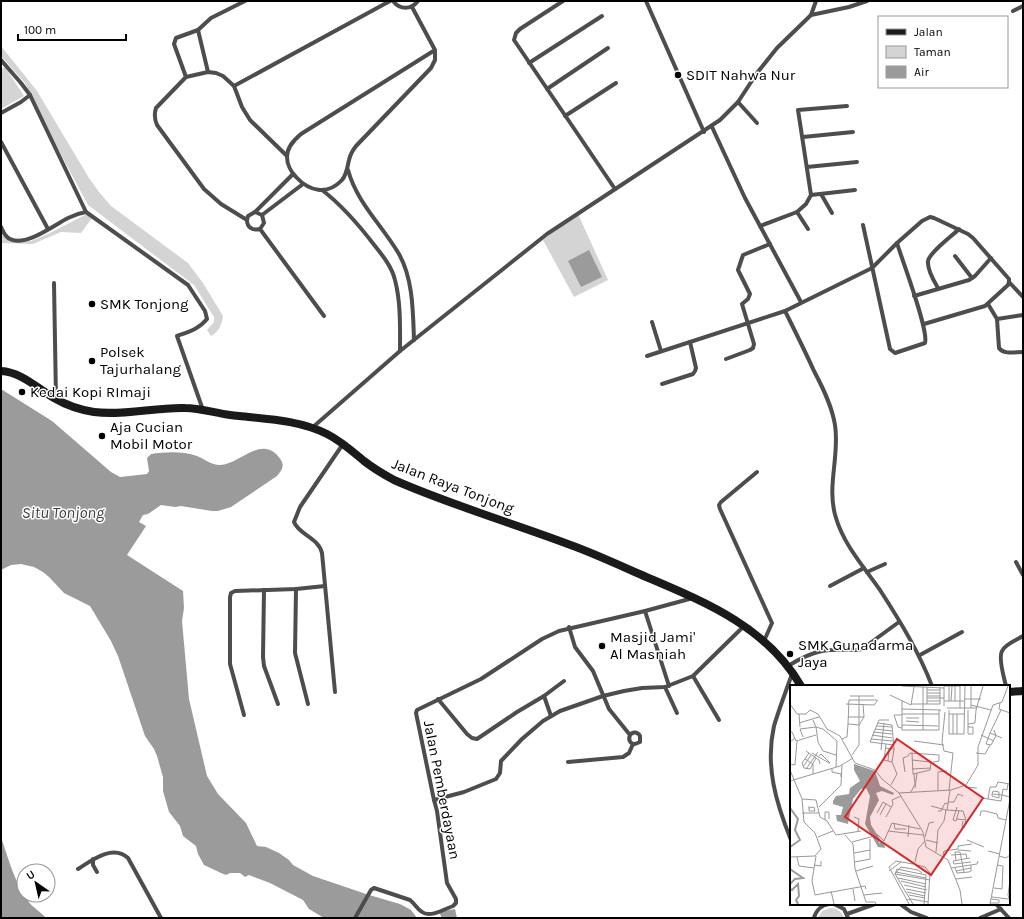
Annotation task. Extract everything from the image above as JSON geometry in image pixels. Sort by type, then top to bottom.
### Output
[{"type":"main road","name":"Jalan Raya Tonjong","points":[[1,371],[7,371],[23,378],[56,399],[78,408],[94,412],[112,413],[186,408],[228,415],[291,422],[312,427],[328,434],[380,472],[394,480],[578,548],[720,610],[764,641],[790,669],[800,685]]},
{"type":"main road","points":[[1010,692],[1023,691]]},
{"type":"street","points":[[186,77],[174,44],[175,40],[179,36],[198,30],[210,18],[245,1]]},
{"type":"street","points":[[234,86],[392,1],[401,8],[407,8],[412,7],[418,1]]},
{"type":"street","points":[[563,1],[520,29],[514,36],[516,43],[529,63],[615,189]]},
{"type":"street","points":[[646,1],[704,132]]},
{"type":"street","points":[[312,427],[400,351],[547,234],[712,127],[738,102],[770,57],[811,15],[816,1]]},
{"type":"street","points":[[811,15],[849,8],[868,1]]},
{"type":"street","points":[[1013,11],[1023,6]]},
{"type":"street","points":[[412,7],[435,50],[433,64],[427,74],[363,137],[351,153],[348,170],[340,182],[329,189],[315,189],[303,184],[293,174],[287,162],[287,156],[291,144],[301,134],[435,50]]},
{"type":"street","points":[[529,63],[602,16]]},
{"type":"street","points":[[198,30],[208,72]]},
{"type":"street","points":[[547,89],[608,48]]},
{"type":"street","points":[[1,60],[22,83],[30,96],[86,212],[188,285],[202,305],[207,319],[196,329],[177,336],[203,410]]},
{"type":"street","points":[[1,67],[6,64]]},
{"type":"street","points":[[260,229],[256,230],[249,227],[247,220],[221,204],[204,189],[157,125],[154,118],[154,113],[156,108],[186,77],[208,72],[216,73],[223,76],[234,86],[242,107],[250,120],[287,156]]},
{"type":"street","points":[[565,116],[616,83]]},
{"type":"street","points":[[1,113],[30,96]]},
{"type":"street","points":[[738,102],[757,123]]},
{"type":"street","points":[[760,226],[797,212],[806,204],[811,195],[798,110],[847,106]]},
{"type":"street","points":[[712,127],[745,198],[802,302]]},
{"type":"street","points":[[802,137],[853,132]]},
{"type":"street","points":[[1,142],[48,229]]},
{"type":"street","points":[[807,167],[857,162]]},
{"type":"street","points":[[348,170],[353,187],[398,252],[408,274],[414,340]]},
{"type":"street","points":[[247,220],[248,216],[255,212],[293,174]]},
{"type":"street","points":[[262,216],[303,184]]},
{"type":"street","points":[[322,190],[336,201],[356,221],[385,259],[395,278],[400,315],[400,351]]},
{"type":"street","points":[[811,195],[855,190]]},
{"type":"street","points":[[821,194],[832,213]]},
{"type":"street","points":[[1,227],[10,240],[18,241],[28,239],[73,215],[86,212]]},
{"type":"street","points":[[255,212],[262,216],[264,223],[260,229]]},
{"type":"street","points":[[797,212],[808,229]]},
{"type":"street","points":[[647,356],[785,311],[872,268],[922,221],[930,217],[959,229],[973,238],[1023,297]]},
{"type":"street","points":[[863,225],[890,349],[892,352],[896,353],[925,343],[926,339],[924,324],[897,243]]},
{"type":"street","points":[[260,229],[324,316]]},
{"type":"street","points":[[938,288],[928,266],[928,260],[932,254],[959,229]]},
{"type":"street","points":[[726,359],[753,348],[754,344],[742,304],[748,299],[750,294],[738,270],[740,260],[743,255],[770,244]]},
{"type":"street","points":[[955,256],[972,278]]},
{"type":"street","points":[[914,296],[966,281],[972,278],[991,258]]},
{"type":"street","points":[[924,324],[988,304],[1009,282]]},
{"type":"street","points":[[54,283],[56,399]]},
{"type":"street","points":[[988,304],[997,319],[1000,350],[1005,353],[1023,352]]},
{"type":"street","points":[[785,311],[826,395],[832,412],[836,439],[832,502],[836,518],[845,540],[880,590],[920,655],[932,685]]},
{"type":"street","points":[[997,319],[1023,315]]},
{"type":"street","points":[[652,322],[661,351]]},
{"type":"street","points":[[662,384],[695,372],[696,368],[690,342]]},
{"type":"street","points":[[335,692],[321,548],[316,542],[296,526],[294,522],[300,507],[343,444]]},
{"type":"street","points":[[757,472],[719,505],[772,623],[764,641]]},
{"type":"street","points":[[1016,562],[1023,575]]},
{"type":"street","points":[[830,586],[865,570],[885,564]]},
{"type":"street","points":[[244,715],[230,664],[230,595],[234,591],[296,589],[325,586]]},
{"type":"street","points":[[296,589],[295,653],[308,704]]},
{"type":"street","points":[[264,590],[264,666],[278,704]]},
{"type":"street","name":"Jalan Pemberdayaan","points":[[355,918],[368,894],[375,888],[410,900],[422,913],[427,914],[453,906],[456,903],[447,883],[437,811],[416,713],[420,708],[480,679],[551,634],[569,628],[695,598]]},
{"type":"street","points":[[644,611],[667,686],[678,713]]},
{"type":"street","points":[[790,837],[772,781],[770,762],[771,745],[775,726],[790,669],[805,655],[825,650],[862,649],[899,622]]},
{"type":"street","points":[[434,800],[464,792],[496,779],[500,773],[500,764],[503,759],[522,739],[560,711],[603,696],[632,689],[667,686],[693,676],[743,627]]},
{"type":"street","points":[[568,762],[624,757],[629,753],[632,744],[629,740],[630,735],[612,715],[593,671],[574,648],[569,628]]},
{"type":"street","points":[[920,655],[962,632]]},
{"type":"street","points":[[1006,685],[1000,657],[1001,652],[1004,648],[1023,636]]},
{"type":"street","points":[[693,676],[719,720]]},
{"type":"street","points":[[438,699],[467,734],[472,738],[477,739],[544,696],[564,681]]},
{"type":"street","points":[[544,696],[552,716]]},
{"type":"street","points":[[630,735],[634,732],[640,736],[640,742],[632,744]]},
{"type":"street","points":[[78,869],[99,856],[117,852],[125,855],[161,918]]},
{"type":"street","points":[[93,859],[97,872]]},
{"type":"street","points":[[814,918],[822,905]]},
{"type":"street","points":[[836,905],[844,909],[847,916],[874,905]]},
{"type":"street","points":[[902,905],[912,912],[927,918]]},
{"type":"street","points":[[997,905],[1009,918]]},
{"type":"street","points":[[980,918],[1001,909]]},
{"type":"green space","points":[[1,46],[37,91],[99,192],[111,206],[188,263],[203,283],[223,316],[220,328],[214,334],[211,336],[207,330],[214,322],[214,317],[194,285],[88,205],[51,136],[25,83],[1,56]]},
{"type":"green space","points":[[5,67],[24,96],[1,109],[1,69]]},
{"type":"green space","points":[[578,214],[608,280],[574,297],[543,240]]},
{"type":"green space","points":[[85,215],[89,215],[92,218],[81,233],[61,232],[33,244],[1,243],[1,236],[3,235],[24,241],[31,241]]},
{"type":"green space","points":[[830,908],[838,910],[842,913],[844,918],[818,918],[822,911]]},
{"type":"water","points":[[589,250],[602,277],[581,287],[568,261]]},
{"type":"water","name":"Situ Tonjong","points":[[1,389],[52,421],[111,472],[120,477],[147,474],[149,471],[147,458],[151,454],[168,452],[186,453],[217,465],[227,464],[261,449],[268,449],[279,457],[283,466],[277,476],[231,507],[218,511],[212,511],[181,506],[175,507],[161,505],[148,514],[143,515],[139,522],[146,526],[127,555],[183,591],[184,608],[182,621],[189,699],[207,776],[218,794],[246,823],[257,846],[266,847],[279,853],[293,865],[313,876],[400,904],[411,910],[417,918],[324,918],[309,909],[303,900],[270,883],[249,875],[245,877],[240,873],[230,873],[226,875],[204,865],[198,854],[196,846],[183,836],[180,826],[169,812],[163,791],[163,777],[157,756],[145,736],[118,656],[111,641],[90,606],[64,593],[49,577],[34,567],[21,564],[11,565],[1,570]]},
{"type":"water","points":[[1,837],[16,879],[16,903],[30,903],[46,918],[1,918]]},
{"type":"water","points":[[455,909],[457,918],[442,918],[439,912]]},
{"type":"place","name":"SDIT Nahwa Nur","points":[[678,75]]},
{"type":"place","name":"SMK Tonjong","points":[[92,304]]},
{"type":"place","name":"Polsek Tajurhalang","points":[[92,361]]},
{"type":"place","name":"Kedai Kopi RImaji","points":[[22,392]]},
{"type":"place","name":"Aja Cucian Mobil Motor","points":[[102,436]]},
{"type":"place","name":"Masjid Jami' Al Masniah","points":[[602,646]]},
{"type":"place","name":"SMK Gunadarma Jaya","points":[[790,654]]}]
